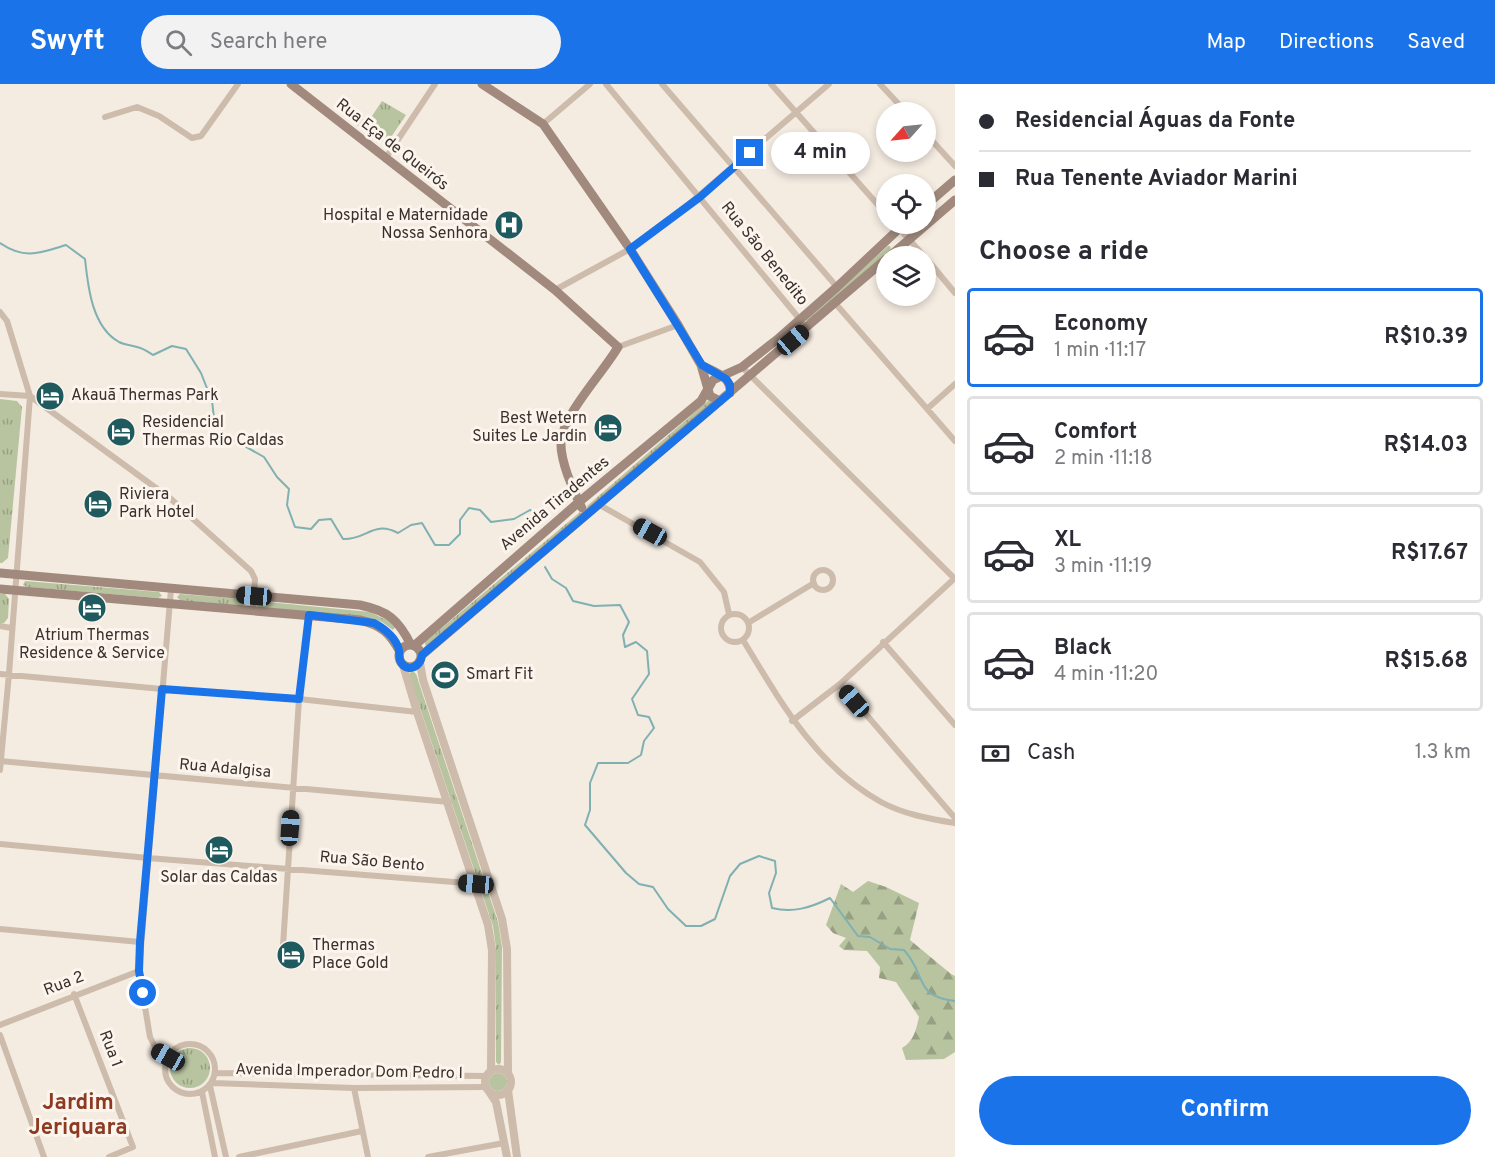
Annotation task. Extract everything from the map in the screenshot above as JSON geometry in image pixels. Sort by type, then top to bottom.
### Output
[{"type":"main road","name":"Rua Eça de Queirós","points":[[291,84],[555,290],[618,347]]},
{"type":"main road","points":[[483,84],[543,124],[630,249],[702,365],[708,392],[712,398],[720,401]]},
{"type":"main road","points":[[936,196],[955,180]]},
{"type":"main road","points":[[902,246],[955,200]]},
{"type":"main road","name":"Avenida Tiradentes","points":[[413,645],[579,502],[701,401],[713,380],[742,367],[800,320],[891,234]]},
{"type":"main road","name":"Avenida Tiradentes","points":[[421,659],[586,513],[876,268]]},
{"type":"main road","points":[[586,513],[579,502],[562,455],[562,435],[582,397],[607,366],[618,347]]},
{"type":"main road","points":[[702,365],[723,376],[729,382],[730,393]]},
{"type":"main road","points":[[0,573],[360,605],[381,611],[402,627],[413,645],[420,649],[421,659],[410,668],[403,665],[399,659],[404,646],[413,645]]},
{"type":"main road","points":[[0,589],[309,615],[374,623],[392,636],[400,652]]},
{"type":"main road","points":[[392,636],[402,627]]},
{"type":"street","points":[[105,117],[137,107],[159,116],[192,138],[201,136],[238,84]]},
{"type":"street","points":[[385,159],[435,84]]},
{"type":"street","points":[[543,124],[590,84]]},
{"type":"street","name":"Rua São Benedito","points":[[606,84],[807,328]]},
{"type":"street","points":[[662,84],[837,287]]},
{"type":"street","points":[[771,84],[876,203]]},
{"type":"street","points":[[555,290],[630,249],[700,197],[829,84]]},
{"type":"street","points":[[880,84],[897,102]]},
{"type":"street","points":[[936,145],[955,166]]},
{"type":"street","points":[[906,234],[915,246]]},
{"type":"street","points":[[936,270],[955,293]]},
{"type":"street","points":[[835,303],[955,441]]},
{"type":"street","points":[[0,312],[7,321],[30,396],[0,770]]},
{"type":"street","points":[[618,347],[678,325]]},
{"type":"street","points":[[742,367],[955,578],[840,684],[792,720]]},
{"type":"street","points":[[927,409],[955,384]]},
{"type":"street","points":[[0,394],[30,396],[171,499],[251,571],[255,579],[253,610]]},
{"type":"street","points":[[598,504],[700,562],[724,592],[729,614]]},
{"type":"street","points":[[748,623],[814,584]]},
{"type":"street","points":[[168,1057],[157,1051],[150,1037],[139,971],[171,589]]},
{"type":"street","points":[[729,614],[738,614],[748,623],[748,633],[738,642],[729,641],[722,635],[720,625],[729,614]]},
{"type":"street","points":[[283,946],[299,699],[309,615]]},
{"type":"street","points":[[0,626],[11,628]]},
{"type":"street","points":[[742,640],[792,720],[857,787],[882,802],[918,816],[955,823]]},
{"type":"street","points":[[883,642],[955,725]]},
{"type":"street","points":[[421,659],[423,680],[502,919],[507,949],[508,1073],[511,1081],[508,1090],[517,1157]]},
{"type":"street","points":[[403,665],[476,884],[491,937],[488,1090],[496,1102],[507,1157]]},
{"type":"street","points":[[0,674],[299,699],[417,712]]},
{"type":"street","points":[[840,684],[955,818]]},
{"type":"street","name":"Rua Adalgisa","points":[[0,761],[449,802]]},
{"type":"street","name":"Rua São Bento","points":[[0,844],[492,885]]},
{"type":"street","points":[[0,930],[140,942]]},
{"type":"street","name":"Rua 2","points":[[0,1024],[139,971]]},
{"type":"street","name":"Rua 1","points":[[74,994],[133,1147],[109,1157]]},
{"type":"street","points":[[0,1035],[44,1157]]},
{"type":"street","points":[[195,1044],[202,1046],[213,1058],[216,1073],[211,1084],[202,1092],[187,1094],[172,1087],[165,1073],[168,1057],[179,1046],[195,1044]]},
{"type":"street","points":[[488,1073],[500,1068],[508,1073]]},
{"type":"street","name":"Avenida Imperador Dom Pedro l","points":[[216,1073],[488,1073]]},
{"type":"street","points":[[211,1084],[226,1157]]},
{"type":"street","name":"Avenida Imperador Dom Pedro l","points":[[211,1084],[488,1090]]},
{"type":"street","points":[[354,1088],[368,1157]]},
{"type":"street","points":[[488,1090],[498,1095],[508,1090]]},
{"type":"street","points":[[202,1092],[214,1157]]},
{"type":"street","points":[[239,1157],[362,1131]]},
{"type":"street","points":[[428,1157],[504,1143]]},
{"type":"green space","points":[[382,101],[406,115],[389,140],[378,143],[352,121],[357,114],[368,122]]},
{"type":"green space","points":[[384,116],[395,125],[384,140],[373,132]]},
{"type":"green space","points":[[876,257],[876,263],[809,321],[805,320]]},
{"type":"green space","points":[[0,399],[17,401],[22,407],[8,558],[2,563],[0,563]]},
{"type":"green space","points":[[710,399],[713,402],[588,509],[587,506]]},
{"type":"green space","points":[[580,512],[581,514],[425,645],[425,642]]},
{"type":"green space","points":[[25,581],[159,592],[162,596],[158,598],[27,587],[23,585]]},
{"type":"green space","points":[[0,594],[5,594],[9,599],[8,618],[4,623],[0,623]]},
{"type":"green space","points":[[180,594],[243,599],[246,603],[243,606],[180,600],[177,597]]},
{"type":"green space","points":[[258,601],[370,612],[389,621],[395,627],[393,630],[382,622],[369,618],[259,607],[257,606]]},
{"type":"green space","points":[[412,670],[416,674],[498,922],[502,947],[501,1062],[499,1065],[496,1062],[496,948],[493,926],[409,675]]},
{"type":"green space","points":[[868,881],[919,903],[910,940],[955,976],[955,1052],[944,1059],[906,1060],[902,1048],[912,1039],[919,1017],[896,982],[879,978],[880,967],[867,951],[844,950],[839,946],[846,938],[833,933],[826,925],[841,884],[853,892]]},
{"type":"green space","points":[[190,1048],[204,1054],[210,1068],[204,1082],[190,1088],[176,1082],[170,1068],[176,1054]]},
{"type":"green space","points":[[498,1073],[504,1076],[507,1082],[504,1088],[498,1091],[492,1088],[489,1082],[492,1076]]},
{"type":"waterway","points":[[0,243],[17,252],[25,253],[40,252],[66,245],[85,259],[93,305],[97,317],[110,335],[119,342],[141,348],[153,355],[172,346],[186,349],[201,373],[212,401],[214,418],[225,435],[264,457],[277,477],[289,489],[287,505],[295,527],[311,529],[319,520],[331,519],[343,539],[358,537],[376,529],[398,533],[411,525],[422,523],[435,545],[449,545],[460,534],[460,520],[469,508],[480,510],[491,522],[514,519],[530,510],[540,515]]},
{"type":"waterway","points":[[545,567],[552,579],[566,588],[573,601],[594,606],[620,605],[629,622],[623,635],[625,647],[636,642],[647,651],[649,674],[632,699],[638,715],[649,717],[654,728],[644,741],[641,755],[628,763],[598,763],[590,783],[590,810],[585,825],[626,873],[639,884],[653,887],[668,909],[686,926],[701,926],[715,919],[730,876],[740,864],[759,856],[775,861],[776,873],[769,893],[772,908],[801,909],[830,898],[858,936],[870,937],[890,949],[904,950],[926,989],[942,998],[955,1001]]},
{"type":"place","name":"Hospital e Maternidade Nossa Senhora","points":[[509,225]]},
{"type":"place","name":"Akauã Thermas Park","points":[[50,396]]},
{"type":"place","name":"Best Wetern Suites Le Jardin","points":[[608,428]]},
{"type":"place","name":"Residencial Thermas Rio Caldas","points":[[121,432]]},
{"type":"place","name":"Riviera Park Hotel","points":[[98,504]]},
{"type":"place","name":"Atrium Thermas Residence & Service","points":[[92,608]]},
{"type":"place","name":"Smart Fit","points":[[445,675]]},
{"type":"place","name":"Solar das Caldas","points":[[219,850]]},
{"type":"place","name":"Thermas Place Gold","points":[[291,955]]},
{"type":"district","name":"Jardim Jeriquara","points":[[78,1116]]},
{"type":"route","points":[[143,993],[139,971],[140,942],[162,689],[299,699],[309,615],[374,623],[392,636],[400,652],[399,659],[403,665],[410,668],[417,666],[422,655],[586,513],[730,393],[729,382],[723,376],[702,365],[630,249],[700,197],[750,153]]}]
